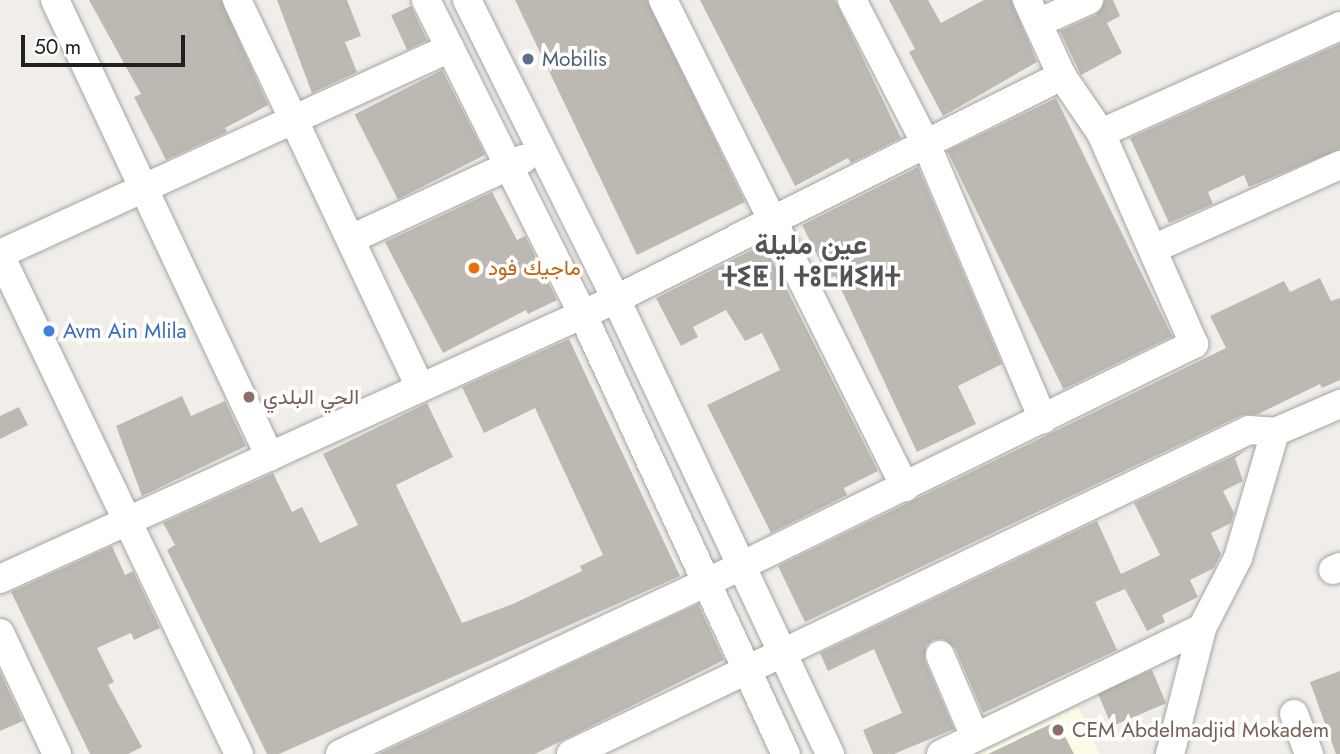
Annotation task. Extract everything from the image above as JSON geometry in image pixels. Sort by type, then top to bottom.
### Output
[{"type":"street","points":[[55,0],[270,457]]},
{"type":"street","points":[[237,0],[296,120],[420,388]]},
{"type":"street","points":[[426,0],[582,313],[704,583],[786,754]]},
{"type":"street","points":[[467,0],[616,299],[739,567],[830,754]]},
{"type":"street","points":[[663,0],[905,486]]},
{"type":"street","points":[[852,0],[927,146],[1043,419]]},
{"type":"street","points":[[355,751],[1194,344],[1101,133],[1062,76],[1032,11],[1089,0]]},
{"type":"street","points":[[1101,133],[1340,26]]},
{"type":"street","points":[[239,754],[0,255],[450,48]]},
{"type":"street","points":[[0,579],[616,299],[927,146],[1062,76]]},
{"type":"street","points":[[351,239],[541,149]]},
{"type":"street","points":[[1153,249],[1340,164]]},
{"type":"street","points":[[571,754],[780,651],[1249,430],[1275,432],[1340,404]]},
{"type":"street","points":[[1170,754],[1202,628],[1238,558],[1275,432]]},
{"type":"street","points":[[941,754],[1202,628]]},
{"type":"street","points":[[0,633],[57,754]]},
{"type":"street","points":[[940,655],[975,737]]},
{"type":"street","points":[[1294,714],[1309,754]]},
{"type":"shaded area","name":"CEM Abdelmadjid Mokadem","points":[[1078,707],[1099,754],[978,754]]},
{"type":"building","points":[[89,0],[221,0],[268,105],[225,128],[227,132],[166,160],[134,97],[141,94]]},
{"type":"building","points":[[277,0],[347,0],[361,36],[345,42],[357,72],[312,93]]},
{"type":"building","points":[[515,0],[647,0],[745,202],[637,255]]},
{"type":"building","points":[[700,0],[835,0],[901,138],[851,163],[848,158],[795,186]]},
{"type":"building","points":[[889,0],[928,0],[941,23],[984,0],[1011,0],[1037,62],[943,116],[909,52],[915,49]]},
{"type":"building","points":[[1105,0],[1113,0],[1120,16],[1107,23],[1122,53],[1081,75],[1060,31],[1096,15]]},
{"type":"building","points":[[411,6],[427,40],[407,50],[391,15]]},
{"type":"building","points":[[1340,44],[1340,149],[1249,187],[1244,175],[1208,192],[1213,204],[1169,223],[1130,138]]},
{"type":"building","points":[[442,70],[485,155],[398,199],[355,114]]},
{"type":"building","points":[[1056,98],[1172,336],[1063,389],[947,151]]},
{"type":"building","points":[[918,167],[1002,364],[958,386],[976,424],[917,452],[835,276],[829,279],[802,225]]},
{"type":"building","name":"ماجيك فود","points":[[492,192],[517,240],[525,236],[557,300],[528,314],[526,310],[443,353],[385,242]]},
{"type":"building","points":[[764,244],[878,471],[844,488],[847,495],[771,533],[707,405],[780,370],[762,333],[745,341],[726,310],[693,327],[698,337],[681,346],[656,298]]},
{"type":"building","points":[[1320,278],[1331,301],[1340,298],[1340,380],[1322,388],[1320,384],[1258,414],[1242,415],[805,622],[778,566],[1226,348],[1210,316],[1284,281],[1290,292]]},
{"type":"building","points":[[569,339],[680,576],[279,754],[267,754],[167,550],[175,545],[163,523],[273,473],[292,512],[302,507],[320,543],[358,525],[323,454],[427,403],[453,457],[396,485],[462,623],[513,604],[582,571],[580,566],[603,555],[535,408],[484,433],[462,387]]},
{"type":"building","points":[[182,396],[191,416],[225,401],[246,446],[142,496],[116,426]]},
{"type":"building","points":[[19,407],[28,425],[0,439],[0,416]]},
{"type":"building","points":[[1246,450],[1235,458],[1243,481],[1223,491],[1234,513],[1231,523],[1211,533],[1221,554],[1214,568],[1190,580],[1198,597],[1162,615],[1165,622],[1147,631],[1125,589],[1095,602],[1117,650],[983,713],[955,648],[943,639],[933,640],[926,646],[925,661],[954,729],[894,754],[873,754],[863,730],[902,713],[874,649],[828,671],[820,653],[1097,521],[1121,574],[1160,555],[1134,503]]},
{"type":"building","points":[[112,546],[125,575],[133,571],[160,628],[134,640],[131,633],[97,648],[114,682],[108,685],[142,747],[128,754],[90,754],[11,592]]},
{"type":"building","points":[[698,604],[724,660],[535,754],[379,754]]},
{"type":"building","points":[[1152,670],[1166,703],[1112,726],[1098,693]]},
{"type":"building","points":[[1340,671],[1340,754],[1336,754],[1310,682]]},
{"type":"building","points":[[0,672],[23,721],[0,731]]},
{"type":"building","points":[[1057,721],[1074,754],[988,754]]},
{"type":"place","name":"Mobilis","points":[[528,59]]},
{"type":"place","name":"ماجيك فود","points":[[474,268]]},
{"type":"place","name":"Avm Ain Mlila","points":[[49,331]]},
{"type":"place","name":"الحي البلدي","points":[[249,397]]},
{"type":"place","name":"CEM Abdelmadjid Mokadem","points":[[1058,730]]},
{"type":"district","name":"عين مليلة ⵜⵉⵟ ⵏ ⵜⵓⵎⵍⵉⵍⵜ","points":[[811,261]]}]
